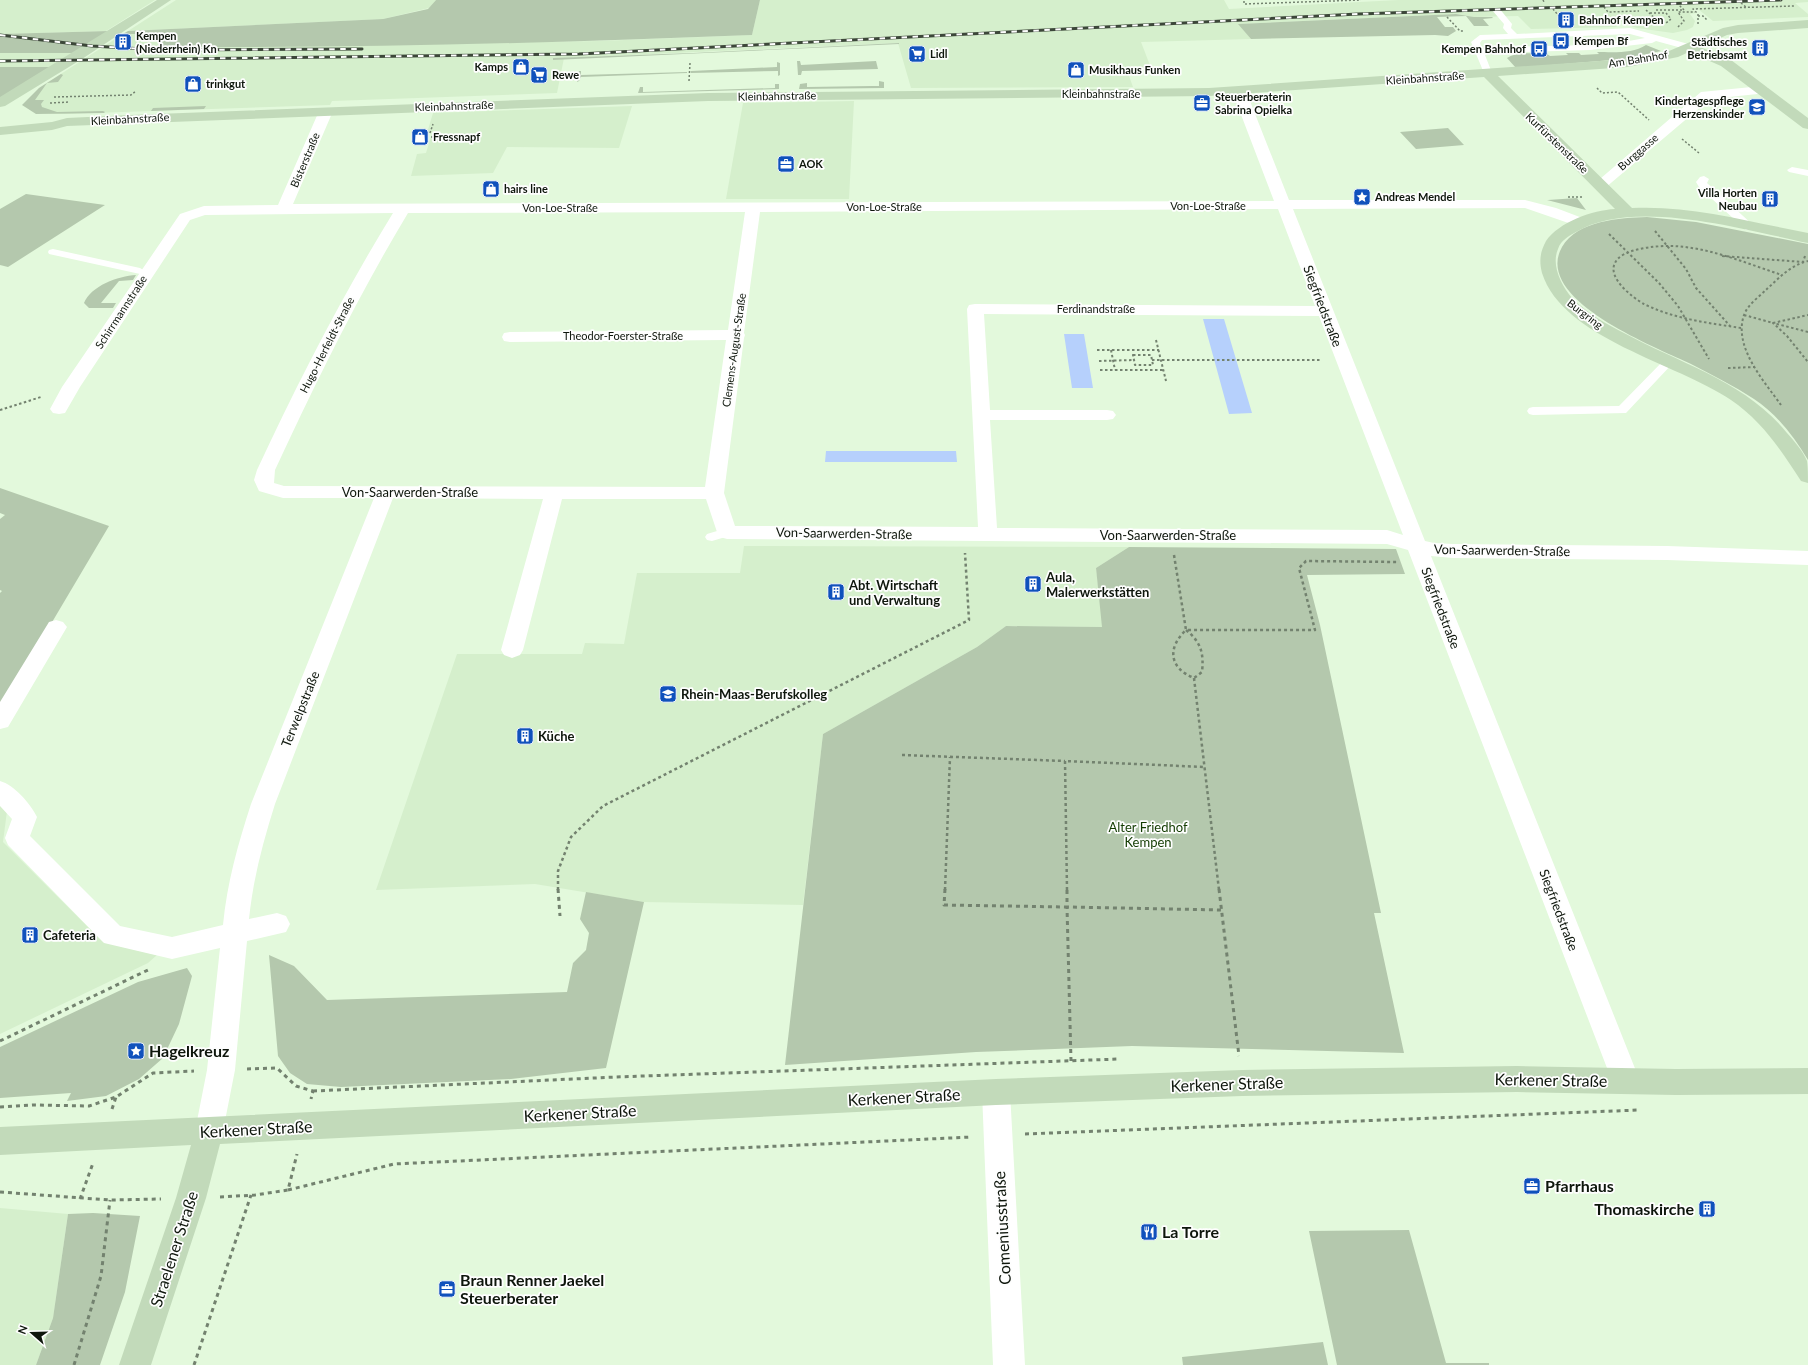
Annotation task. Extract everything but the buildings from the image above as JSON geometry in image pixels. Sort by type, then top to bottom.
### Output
[{"type":"street","points":[[0,102],[165,0]]},
{"type":"street","name":"Am Bahnhof","points":[[1488,73],[1635,62],[1673,54],[1723,32],[1738,29],[1808,24]]},
{"type":"street","points":[[1689,47],[1726,63],[1808,125]]},
{"type":"street","points":[[1,122],[49,73]]},
{"type":"street","name":"Kleinbahnstraße","points":[[1,122],[52,126],[67,122],[708,97],[1120,94],[1239,90],[1488,73]]},
{"type":"street","name":"Kurfürstenstraße","points":[[1488,73],[1600,185],[1633,212]]},
{"type":"street","name":"Siegfriedstraße","points":[[1239,90],[1626,1081]]},
{"type":"street","name":"Burggasse","points":[[1600,185],[1706,94],[1762,90]]},
{"type":"street","name":"Bisterstraße","points":[[284,209],[326,111]]},
{"type":"street","name":"Von-Loe-Straße","points":[[185,217],[204,211],[284,209],[1525,204],[1587,220]]},
{"type":"street","name":"Clemens-August-Straße","points":[[714,493],[737,335],[753,207]]},
{"type":"street","name":"Hugo-Herfeldt-Straße","points":[[266,487],[264,480],[266,470],[315,365],[355,289],[404,208]]},
{"type":"street","name":"Burgring","points":[[1808,238],[1688,216],[1633,212],[1587,220],[1560,234],[1553,242],[1547,260],[1548,270],[1556,288],[1572,307],[1592,322],[1627,341],[1713,383],[1736,396],[1763,417],[1788,445],[1808,477]]},
{"type":"street","name":"Schirrmannstraße","points":[[59,409],[71,387],[185,217]]},
{"type":"street","name":"Ferdinandstraße","points":[[988,535],[975,308],[1325,311]]},
{"type":"street","name":"Theodor-Foerster-Straße","points":[[510,336],[737,335]]},
{"type":"street","points":[[982,415],[1107,415]]},
{"type":"street","name":"Von-Saarwerden-Straße","points":[[266,487],[283,492],[714,493],[719,535],[964,534],[1387,537],[1420,554],[1434,550],[1682,553],[1808,558]]},
{"type":"street","name":"Terwelpstraße","points":[[209,1131],[222,1070],[238,900],[247,855],[263,804],[386,492]]},
{"type":"street","points":[[512,650],[554,492]]},
{"type":"street","points":[[0,721],[56,627]]},
{"type":"street","points":[[0,790],[25,818],[17,838],[113,935],[172,948],[277,924]]},
{"type":"street","name":"Kerkener Straße","points":[[0,1141],[996,1092],[1242,1083],[1517,1079],[1626,1081],[1808,1081]]},
{"type":"street","name":"Comeniusstraße","points":[[996,1092],[1009,1365]]},
{"type":"street","name":"Straelener Straße","points":[[135,1365],[191,1198],[209,1131]]},
{"type":"lane","points":[[1496,10],[1508,24],[1507,28],[1514,36]]},
{"type":"lane","points":[[1488,73],[1487,67],[1477,51],[1475,42],[1480,38],[1630,31],[1651,38],[1689,47]]},
{"type":"lane","points":[[1477,51],[1480,44],[1487,43],[1651,38]]},
{"type":"lane","points":[[1477,51],[1498,49],[1520,50],[1612,46],[1644,40],[1660,40]]},
{"type":"lane","points":[[1792,170],[1808,173]]},
{"type":"lane","points":[[1704,179],[1702,182],[1703,186],[1750,228]]},
{"type":"lane","points":[[53,252],[140,271]]},
{"type":"lane","points":[[1533,411],[1622,410],[1669,361]]},
{"type":"path","points":[[1244,1],[1244,4],[1279,1],[1361,0]]},
{"type":"path","points":[[1741,3],[1746,7]]},
{"type":"path","points":[[1656,10],[1684,10],[1679,5]]},
{"type":"path","points":[[1604,7],[1608,12],[1639,11]]},
{"type":"path","points":[[1553,9],[1558,15]]},
{"type":"path","points":[[1646,10],[1661,23]]},
{"type":"path","points":[[689,82],[690,63]]},
{"type":"path","points":[[556,78],[570,78]]},
{"type":"path","points":[[1596,88],[1602,94],[1618,92],[1662,131]]},
{"type":"path","points":[[54,97],[131,94],[136,91]]},
{"type":"path","points":[[50,103],[70,102]]},
{"type":"path","points":[[431,137],[451,136]]},
{"type":"path","points":[[1581,197],[1587,220],[1627,252],[1668,293],[1685,318],[1711,362]]},
{"type":"path","points":[[1633,212],[1668,246],[1686,269],[1696,288],[1730,326]]},
{"type":"path","points":[[1741,328],[1685,318],[1641,302],[1627,292],[1615,277],[1613,271],[1616,260],[1627,252],[1641,248],[1668,246],[1699,250],[1782,275]]},
{"type":"path","points":[[1717,256],[1803,262],[1808,261]]},
{"type":"path","points":[[1782,405],[1755,367],[1743,340],[1741,328],[1744,315],[1751,303],[1782,275],[1803,262]]},
{"type":"path","points":[[1744,315],[1808,332]]},
{"type":"path","points":[[1773,323],[1808,315]]},
{"type":"path","points":[[1773,323],[1787,336],[1808,362]]},
{"type":"path","points":[[1156,340],[1166,381]]},
{"type":"path","points":[[1097,350],[1159,350]]},
{"type":"path","points":[[1111,350],[1115,370]]},
{"type":"path","points":[[1141,350],[1142,355]]},
{"type":"path","points":[[1133,355],[1151,355],[1152,360],[1153,365],[1135,365],[1133,355]]},
{"type":"path","points":[[1099,361],[1134,360]]},
{"type":"path","points":[[1152,360],[1345,361]]},
{"type":"path","points":[[1144,365],[1145,370]]},
{"type":"path","points":[[1728,368],[1755,367]]},
{"type":"path","points":[[1100,370],[1163,370]]},
{"type":"path","points":[[0,410],[13,406]]},
{"type":"path","points":[[560,916],[557,881],[558,871],[572,837],[603,806],[969,620],[964,534]]},
{"type":"path","points":[[1171,535],[1186,630],[1200,643],[1203,653],[1202,672],[1194,678]]},
{"type":"path","points":[[1194,678],[1184,675],[1176,667],[1173,657],[1174,645],[1177,636],[1186,630],[1315,630],[1299,568],[1306,561],[1420,554]]},
{"type":"path","points":[[1194,678],[1242,1083]]},
{"type":"path","points":[[902,755],[1205,767]]},
{"type":"path","points":[[950,757],[944,905],[1222,910]]},
{"type":"path","points":[[1065,761],[1071,1089]]},
{"type":"path","points":[[0,1041],[153,967],[172,948]]},
{"type":"path","points":[[0,1107],[34,1105],[59,1107],[89,1106],[116,1097],[153,1073],[277,1068],[296,1086],[313,1091],[288,1190]]},
{"type":"path","points":[[0,1192],[110,1200],[191,1198],[251,1195],[288,1190],[394,1164],[998,1136],[1641,1110]]},
{"type":"path","points":[[80,1199],[104,1136]]},
{"type":"path","points":[[194,1365],[251,1195]]},
{"type":"path","points":[[74,1365],[100,1276],[110,1200]]},
{"type":"shaded area","points":[[0,0],[155,0],[106,31],[0,34]]},
{"type":"shaded area","points":[[176,0],[436,0],[429,8],[383,19],[128,31]]},
{"type":"shaded area","points":[[760,0],[1224,0],[1229,9],[1398,0],[1808,0],[1808,2],[1795,3],[1808,14],[1808,17],[1713,21],[1698,9],[1692,10],[1696,13],[1690,14],[1695,21],[1693,27],[1673,33],[1637,28],[1625,24],[1615,17],[1609,18],[1617,27],[1531,29],[1518,16],[1474,17],[1456,14],[1239,24],[1251,39],[1141,42],[1151,68],[1137,68],[1138,72],[1128,73],[1133,87],[911,88],[898,43],[564,58],[557,93],[332,101],[330,105],[64,114],[44,113],[30,99],[39,88],[123,34],[169,33],[159,47],[599,41],[752,35]]},
{"type":"shaded area","points":[[0,53],[74,53],[51,67],[0,67]]},
{"type":"shaded area","points":[[854,101],[849,199],[726,199],[743,103]]},
{"type":"shaded area","points":[[632,106],[619,148],[507,147],[493,173],[411,176],[417,154],[426,153],[432,133],[427,133],[433,113]]},
{"type":"shaded area","name":"Rhein-Maas-Berufskolleg","points":[[744,546],[1129,547],[1096,568],[1103,627],[1006,626],[977,647],[823,734],[803,905],[644,902],[535,884],[376,890],[457,654],[582,654],[585,643],[624,644],[637,573],[740,573]]},
{"type":"shaded area","points":[[0,804],[7,811],[3,842],[103,942],[157,955],[148,963],[0,1034]]},
{"type":"shaded area","points":[[0,1208],[68,1214],[53,1318],[36,1365],[0,1365]]},
{"type":"green space","points":[[436,0],[760,0],[752,35],[455,44],[306,47],[158,47],[169,34],[123,34],[128,31],[383,19],[428,9]]},
{"type":"green space","points":[[1456,14],[1493,18],[1483,19],[1489,26],[1474,26],[1466,16],[1437,17],[1445,27],[1453,27],[1456,31],[1448,36],[1251,39],[1238,24]]},
{"type":"green space","points":[[109,31],[74,53],[0,53],[0,34]]},
{"type":"green space","points":[[899,44],[553,60],[553,58]]},
{"type":"green space","points":[[1646,45],[1661,51],[1624,59],[1516,68],[1507,58],[1516,54],[1532,53],[1547,54],[1550,56],[1568,55],[1566,53],[1579,53],[1581,55],[1599,54],[1597,52],[1622,52],[1635,50]]},
{"type":"green space","points":[[797,61],[800,61],[801,65],[876,61],[878,69],[802,71],[801,75],[798,75]]},
{"type":"green space","points":[[777,62],[780,63],[780,75],[778,76],[778,71],[691,73],[691,71],[777,67]]},
{"type":"green space","points":[[0,67],[51,67],[0,99]]},
{"type":"green space","points":[[579,71],[581,71],[581,75],[687,73],[581,77],[577,82]]},
{"type":"green space","points":[[61,74],[63,75],[58,82],[47,83],[35,100],[44,100],[41,104],[42,107],[57,112],[105,112],[36,114],[22,105],[39,88]]},
{"type":"green space","points":[[879,81],[884,82],[884,88],[799,89],[800,84],[807,83],[807,87],[879,86]]},
{"type":"green space","points":[[775,84],[779,84],[779,89],[638,93],[640,87],[643,87],[643,92],[775,88]]},
{"type":"green space","points":[[206,106],[204,109],[151,111],[153,108]]},
{"type":"green space","points":[[1448,128],[1464,145],[1416,149],[1400,132]]},
{"type":"green space","points":[[26,194],[105,205],[8,267],[0,265],[0,209]]},
{"type":"green space","points":[[1577,198],[1586,210],[1547,200],[1548,200]]},
{"type":"green space","points":[[1647,217],[1696,222],[1808,244],[1808,460],[1784,426],[1762,405],[1723,381],[1628,334],[1603,319],[1581,303],[1565,285],[1558,267],[1562,247],[1569,238],[1578,231],[1600,222],[1625,218]]},
{"type":"green space","points":[[136,275],[133,280],[119,281],[101,303],[116,303],[113,308],[89,308],[84,303],[93,292],[106,283],[121,277]]},
{"type":"green space","points":[[0,488],[109,526],[0,710],[0,593],[2,591],[0,590],[0,519],[5,515],[0,513]]},
{"type":"green space","name":"Alter Friedhof Kempen","points":[[1129,547],[1396,549],[1405,574],[1307,575],[1320,625],[1381,913],[1374,913],[1404,1053],[1132,1046],[976,1052],[785,1065],[823,734],[977,647],[1006,626],[1102,627],[1096,568]]},
{"type":"green space","points":[[586,892],[644,902],[606,1068],[511,1079],[341,1087],[307,1084],[290,1073],[278,1056],[269,955],[294,966],[327,1000],[567,992],[573,963],[586,950],[589,933],[580,919]]},
{"type":"green space","points":[[187,968],[192,976],[179,1024],[163,1058],[139,1079],[106,1096],[67,1101],[71,1093],[0,1098],[0,1047],[138,982]]},
{"type":"green space","points":[[93,1213],[140,1216],[125,1292],[100,1365],[36,1365],[53,1318],[68,1214]]},
{"type":"green space","points":[[1409,1230],[1446,1363],[1489,1363],[1489,1365],[1337,1365],[1309,1231]]},
{"type":"green space","points":[[1323,1342],[1328,1365],[1183,1365],[1182,1357]]},
{"type":"water","points":[[1203,319],[1224,319],[1252,413],[1229,414]]},
{"type":"water","points":[[1064,334],[1084,334],[1093,388],[1072,388]]},
{"type":"water","points":[[826,451],[956,451],[957,462],[825,462]]},
{"type":"railway","points":[[0,61],[579,54],[1358,14],[1781,0]]},
{"type":"railway","points":[[0,35],[92,46],[161,50],[362,49]]},
{"type":"place","name":"Bahnhof Kempen","points":[[1566,20]]},
{"type":"place","name":"Kempen Bf","points":[[1561,41]]},
{"type":"place","name":"Kempen (Niederrhein) Kn","points":[[123,42]]},
{"type":"place","name":"Städtisches Betriebsamt","points":[[1760,48]]},
{"type":"place","name":"Kempen Bahnhof","points":[[1539,49]]},
{"type":"place","name":"Lidl","points":[[917,54]]},
{"type":"place","name":"Kamps","points":[[521,67]]},
{"type":"place","name":"Musikhaus Funken","points":[[1076,70]]},
{"type":"place","name":"Rewe","points":[[539,75]]},
{"type":"place","name":"trinkgut","points":[[193,84]]},
{"type":"place","name":"Steuerberaterin Sabrina Opielka","points":[[1202,103]]},
{"type":"place","name":"Kindertagespflege Herzenskinder","points":[[1757,107]]},
{"type":"place","name":"Fressnapf","points":[[420,137]]},
{"type":"place","name":"AOK","points":[[786,164]]},
{"type":"place","name":"hairs line","points":[[491,189]]},
{"type":"place","name":"Andreas Mendel","points":[[1362,197]]},
{"type":"place","name":"Villa Horten Neubau","points":[[1770,199]]},
{"type":"place","name":"Aula, Malerwerkstätten","points":[[1033,584]]},
{"type":"place","name":"Abt. Wirtschaft und Verwaltung","points":[[836,592]]},
{"type":"place","name":"Rhein-Maas-Berufskolleg","points":[[668,694]]},
{"type":"place","name":"Küche","points":[[525,736]]},
{"type":"place","name":"Cafeteria","points":[[30,935]]},
{"type":"place","name":"Hagelkreuz","points":[[136,1051]]},
{"type":"place","name":"Pfarrhaus","points":[[1532,1186]]},
{"type":"place","name":"Thomaskirche","points":[[1707,1209]]},
{"type":"place","name":"La Torre","points":[[1149,1232]]},
{"type":"place","name":"Braun Renner Jaekel Steuerberater","points":[[447,1289]]}]
